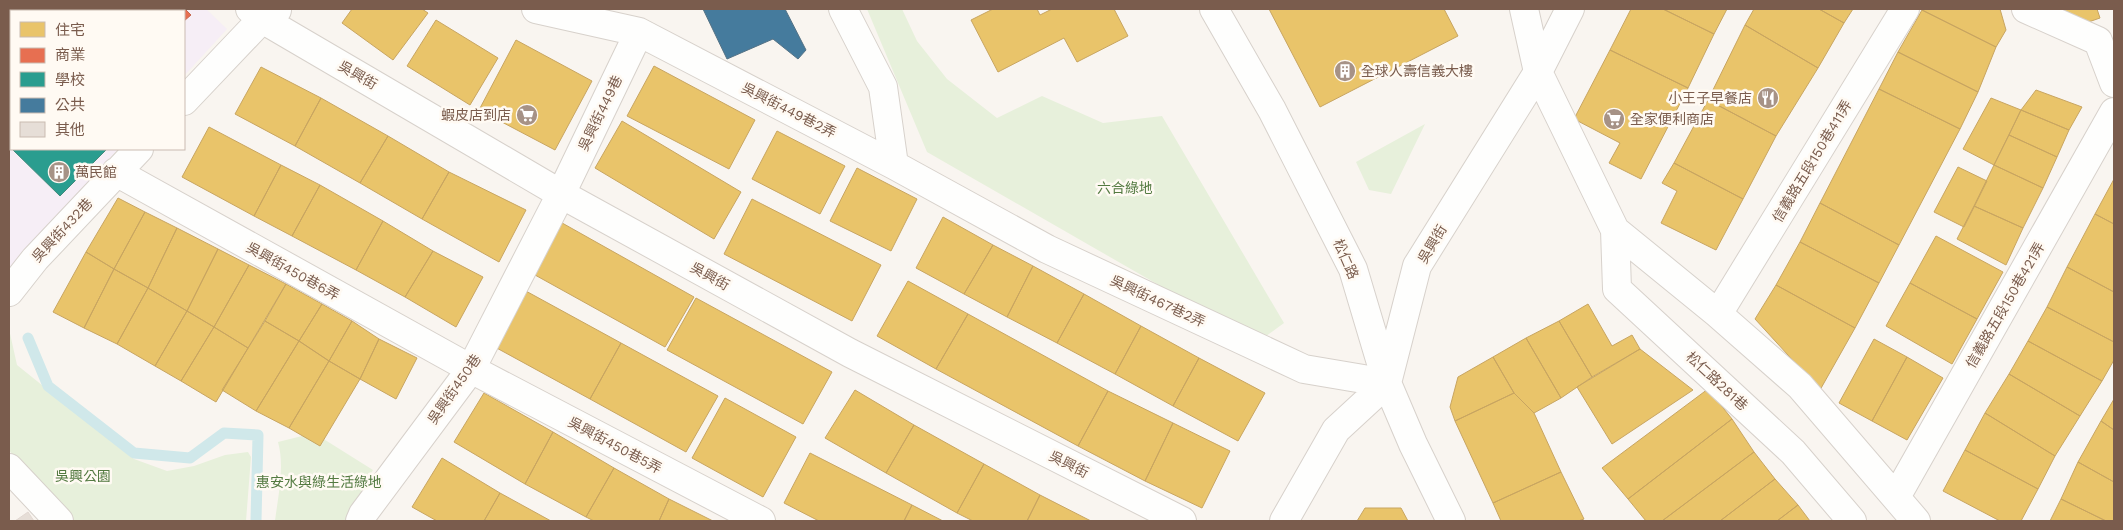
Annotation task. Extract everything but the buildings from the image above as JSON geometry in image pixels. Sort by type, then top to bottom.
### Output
[{"type":"street","name":"吳興街449巷2弄","points":[[536,9],[639,32],[939,190]]},
{"type":"street","points":[[843,9],[883,86],[894,165]]},
{"type":"street","name":"松仁路","points":[[1214,9],[1272,110],[1353,269],[1388,383],[1413,444],[1451,521]]},
{"type":"street","points":[[1524,9],[1538,72],[1615,230],[1718,314],[1800,386],[1916,521]]},
{"type":"street","name":"吳興街","points":[[1388,383],[1417,266],[1538,72],[1570,9]]},
{"type":"street","name":"信義路五段150巷411弄","points":[[1718,314],[1905,9]]},
{"type":"street","points":[[2026,9],[2106,36],[2114,84]]},
{"type":"street","points":[[185,100],[264,12]]},
{"type":"street","name":"吳興街","points":[[264,12],[561,194],[850,353],[1182,521]]},
{"type":"street","name":"吳興街449巷","points":[[561,194],[639,32]]},
{"type":"street","name":"信義路五段150巷421弄","points":[[1896,497],[2114,112]]},
{"type":"street","name":"吳興街432巷","points":[[9,292],[35,259],[137,150]]},
{"type":"street","name":"吳興街450巷6弄","points":[[116,172],[471,369]]},
{"type":"street","name":"吳興街467巷2弄","points":[[939,190],[1047,249],[1304,369],[1388,383]]},
{"type":"street","name":"吳興街450巷","points":[[366,519],[471,369],[561,194]]},
{"type":"street","name":"松仁路281巷","points":[[1615,230],[1617,289],[1793,452],[1852,521]]},
{"type":"street","name":"吳興街450巷5弄","points":[[471,369],[760,521]]},
{"type":"street","points":[[1284,521],[1336,430],[1388,383]]},
{"type":"street","points":[[9,468],[59,521]]},
{"type":"shaded area","points":[[9,9],[206,9],[227,29],[185,75],[185,10],[10,10],[10,150],[117,150],[9,269]]},
{"type":"green space","name":"六合綠地","points":[[867,9],[902,9],[917,41],[947,79],[997,118],[1042,96],[1103,123],[1162,116],[1284,323],[1258,342],[927,152]]},
{"type":"green space","points":[[1425,124],[1391,194],[1369,190],[1356,162]]},
{"type":"green space","name":"吳興公園","points":[[9,329],[17,365],[134,459],[167,471],[194,466],[225,455],[248,452],[251,457],[246,521],[66,521],[46,502],[9,450]]},
{"type":"green space","name":"惠安水與綠生活綠地","points":[[314,433],[373,470],[346,521],[275,521],[281,471],[278,442]]},
{"type":"waterway","points":[[28,338],[48,386],[134,453],[190,458],[224,433],[258,435],[256,521]]},
{"type":"place","name":"全球人壽信義大樓","points":[[1345,71]]},
{"type":"place","name":"小王子早餐店","points":[[1768,98]]},
{"type":"place","name":"蝦皮店到店","points":[[527,115]]},
{"type":"place","name":"全家便利商店","points":[[1614,119]]},
{"type":"place","name":"萬民館","points":[[59,172]]}]
